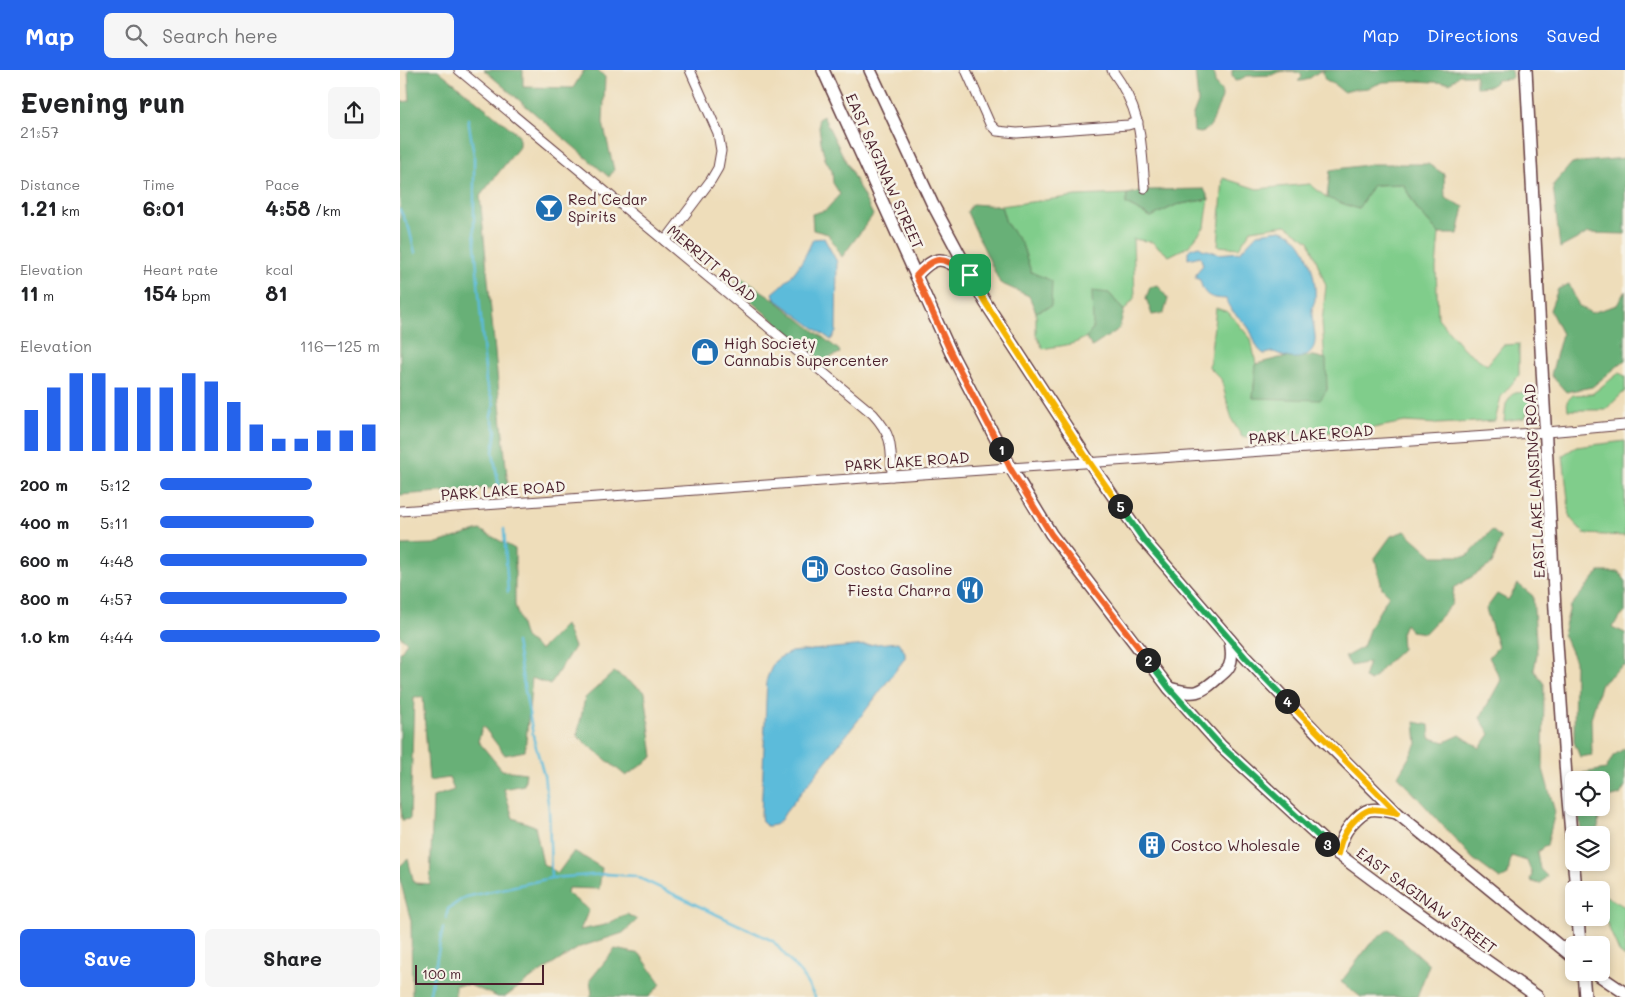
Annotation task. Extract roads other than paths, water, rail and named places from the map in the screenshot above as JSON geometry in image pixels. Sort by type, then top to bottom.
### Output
[{"type":"main road","name":"EAST SAGINAW STREET","points":[[824,70],[951,353],[1010,468],[1051,534],[1169,688],[1221,746],[1338,854],[1538,997]]},
{"type":"main road","name":"EAST SAGINAW STREET","points":[[870,70],[932,203],[985,302],[1090,463],[1143,539],[1230,640],[1321,737],[1397,813],[1565,951]]},
{"type":"main road","name":"EAST LAKE LANSING ROAD","points":[[1526,70],[1564,757],[1575,881]]},
{"type":"main road","points":[[916,276],[931,261],[938,260],[947,262],[970,275]]},
{"type":"main road","points":[[1169,688],[1187,692],[1197,692],[1206,689],[1228,669],[1231,663],[1230,640]]},
{"type":"main road","points":[[1338,854],[1342,836],[1346,829],[1362,813],[1370,810],[1379,810],[1397,813]]},
{"type":"main road","points":[[1584,981],[1585,997]]},
{"type":"main road","points":[[1607,981],[1625,993]]},
{"type":"street","name":"MERRITT ROAD","points":[[459,70],[873,414],[883,425],[888,435],[891,447],[892,476]]},
{"type":"street","points":[[665,241],[712,180],[720,159],[718,133],[690,70]]},
{"type":"street","points":[[966,70],[990,124],[997,131],[1017,133],[1128,125],[1138,122]]},
{"type":"street","points":[[1112,70],[1130,97],[1138,122],[1141,135],[1145,188]]},
{"type":"street","name":"PARK LAKE ROAD","points":[[400,511],[1547,432],[1625,425]]},
{"type":"water","points":[[1281,230],[1298,240],[1304,249],[1309,259],[1314,280],[1315,300],[1312,316],[1315,334],[1314,345],[1308,354],[1297,358],[1288,358],[1274,352],[1264,354],[1261,352],[1248,327],[1232,311],[1226,299],[1209,296],[1200,280],[1195,278],[1203,265],[1200,256],[1188,259],[1188,251],[1198,246],[1218,254],[1240,252],[1257,234]]},
{"type":"water","points":[[824,238],[837,262],[836,332],[831,340],[775,299],[773,293],[797,269],[813,239]]},
{"type":"water","points":[[898,642],[905,652],[905,658],[780,821],[767,826],[762,822],[761,816],[767,678],[774,662],[791,652]]},
{"type":"waterway","points":[[468,119],[474,155],[474,231],[486,382],[494,404],[491,416],[496,431],[493,453],[499,486]]},
{"type":"waterway","points":[[400,210],[409,228],[415,253]]},
{"type":"waterway","points":[[504,529],[508,592]]},
{"type":"waterway","points":[[516,642],[534,740],[544,775],[549,809],[551,878]]},
{"type":"waterway","points":[[446,918],[448,909],[465,897],[551,878],[606,874],[635,876],[773,941],[802,975],[815,997]]},
{"type":"waterway","points":[[429,997],[443,928]]},
{"type":"place","name":"Red Cedar Spirits","points":[[549,208]]},
{"type":"place","name":"High Society Cannabis Supercenter","points":[[705,352]]},
{"type":"place","name":"Costco Gasoline","points":[[815,569]]},
{"type":"place","name":"Fiesta Charra","points":[[970,590]]},
{"type":"place","name":"Costco Wholesale","points":[[1152,845]]}]
